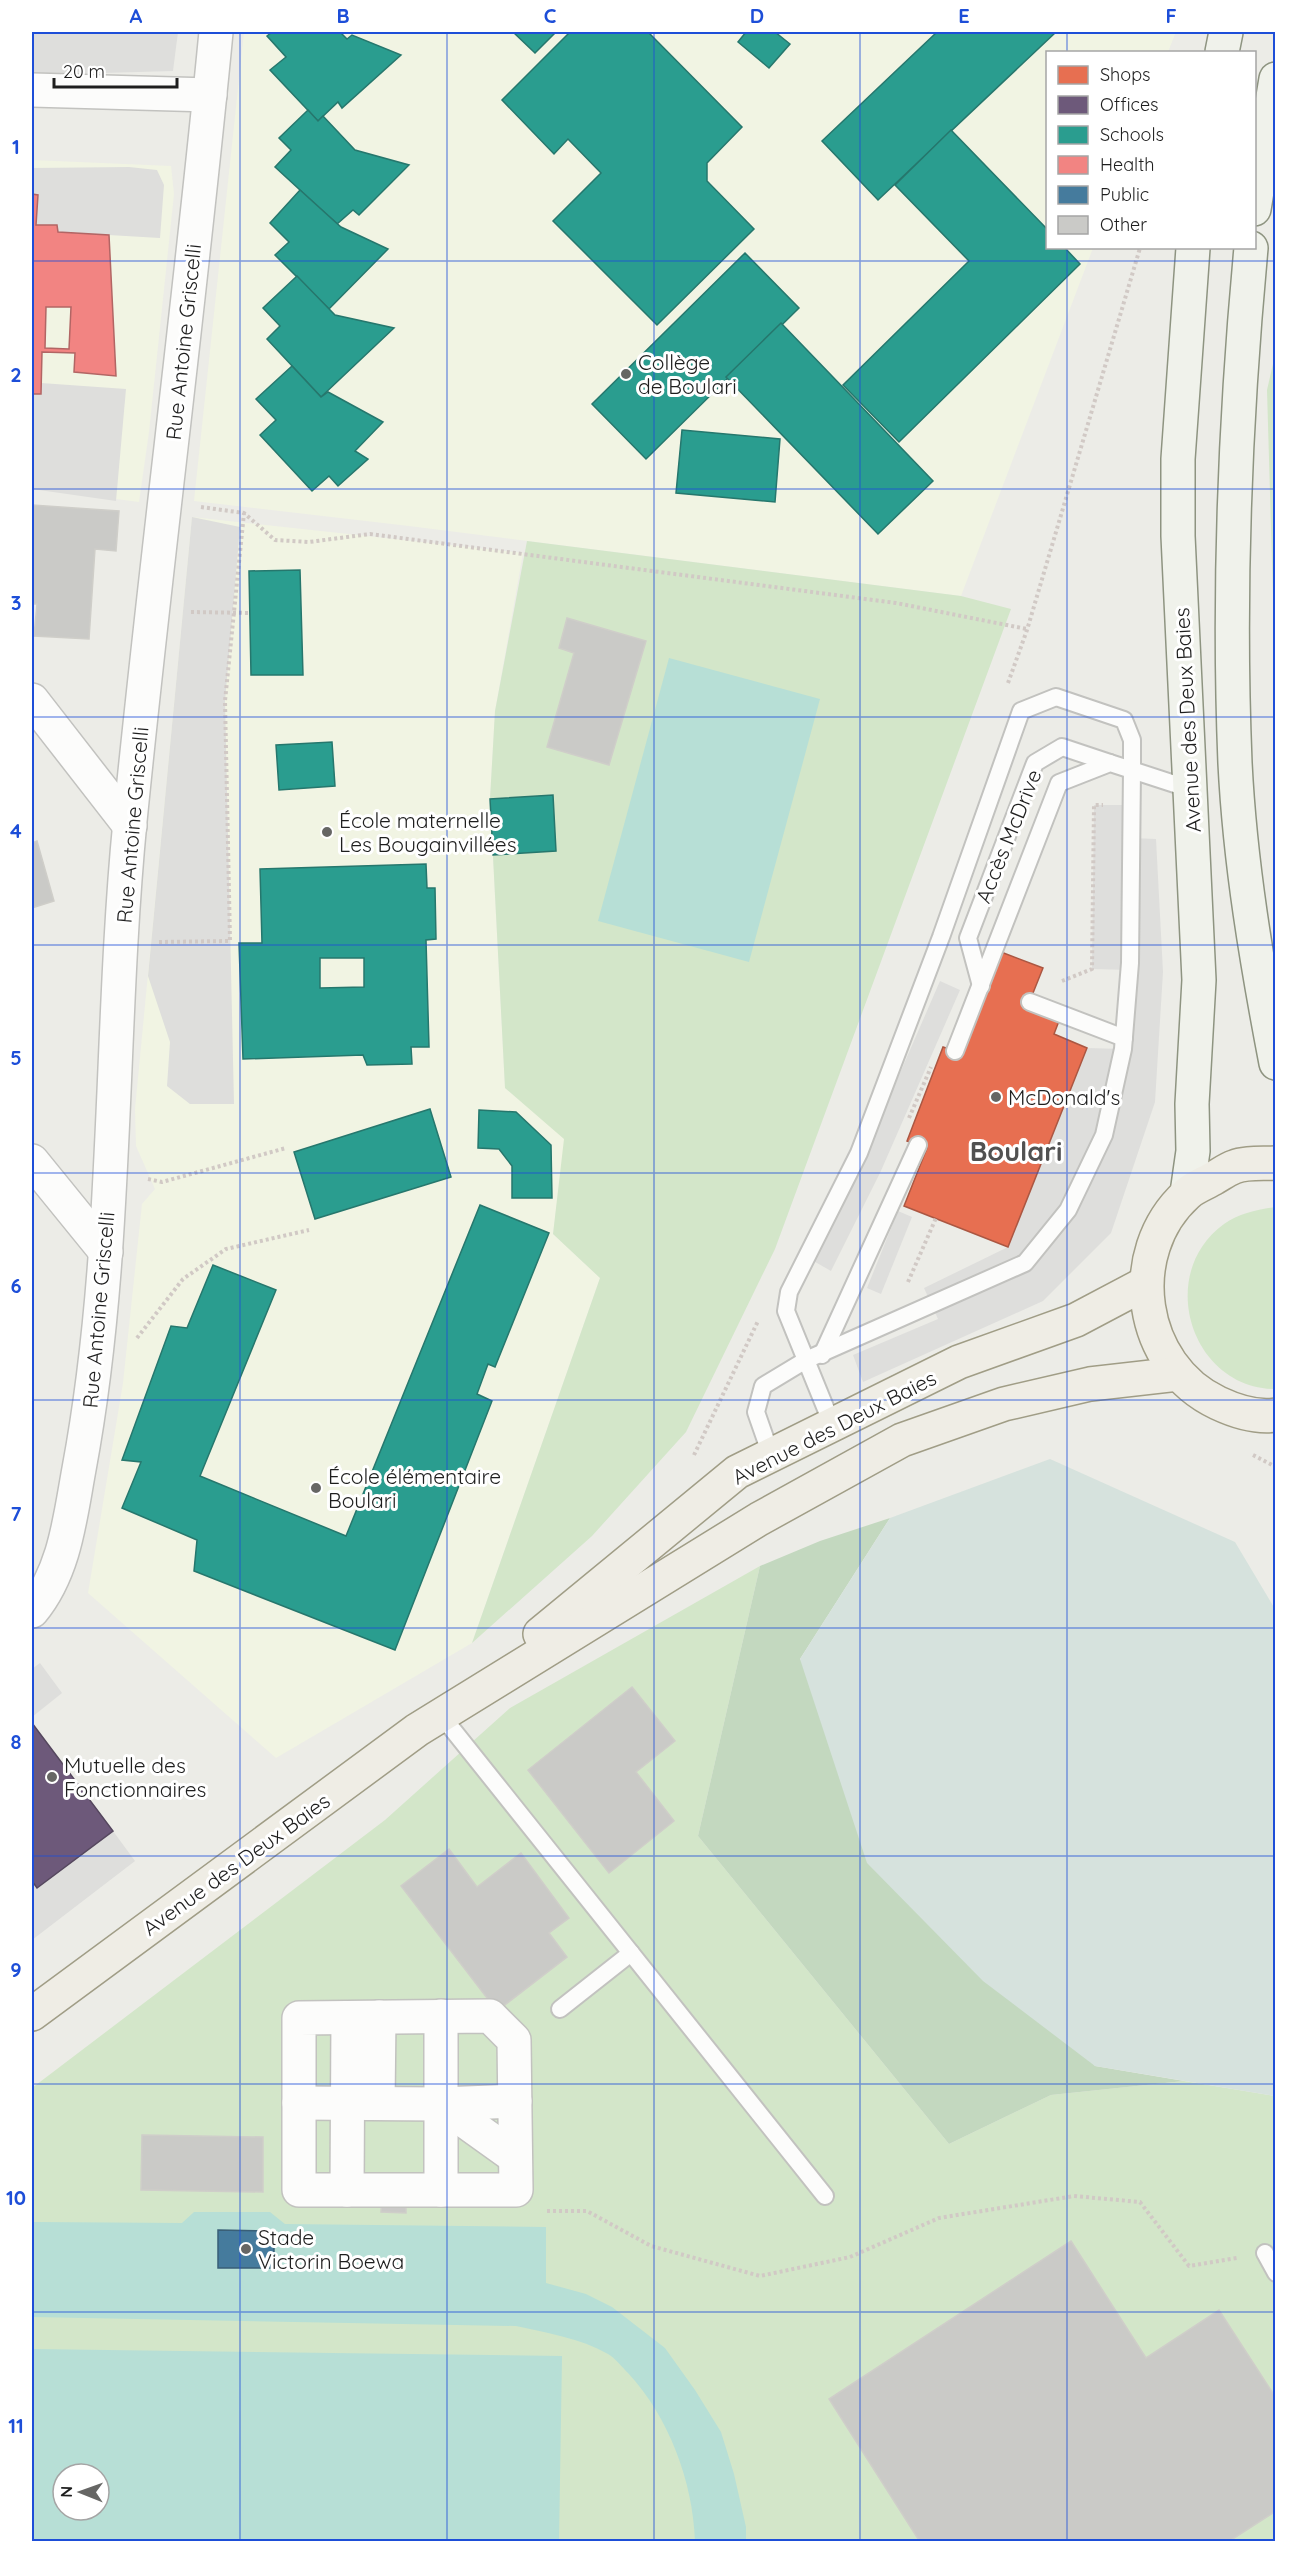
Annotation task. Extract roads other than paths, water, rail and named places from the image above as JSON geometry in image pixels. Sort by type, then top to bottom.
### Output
[{"type":"main road","points":[[1221,51],[1226,32]]},
{"type":"main road","points":[[1256,199],[1273,110],[1275,79]]},
{"type":"main road","name":"Avenue des Deux Baies","points":[[1187,1193],[1193,1151],[1192,1104],[1199,980],[1178,537],[1178,459],[1193,249]]},
{"type":"main road","points":[[1251,249],[1241,351],[1232,520],[1235,764],[1252,931],[1275,1063]]},
{"type":"main road","points":[[1274,1418],[1236,1411],[1204,1396],[1178,1374],[1160,1347],[1148,1316],[1146,1282],[1152,1250],[1166,1219],[1187,1193],[1235,1166],[1275,1163]]},
{"type":"main road","name":"Avenue des Deux Baies","points":[[441,1715],[737,1472],[959,1362],[1076,1320],[1146,1282]]},
{"type":"main road","name":"Avenue des Deux Baies","points":[[32,2014],[417,1730],[759,1519],[902,1440],[1004,1404],[1080,1386],[1178,1374]]},
{"type":"street","name":"Rue Antoine Griscelli","points":[[32,1611],[56,1572],[68,1529],[89,1415],[106,1252],[130,826],[216,32]]},
{"type":"street","points":[[32,90],[210,95]]},
{"type":"street","points":[[32,700],[130,826]]},
{"type":"street","points":[[32,1161],[106,1252]]},
{"type":"street","points":[[441,2016],[441,2190]]},
{"type":"street","points":[[490,2016],[514,2040],[516,2190],[299,2190],[298,2018],[363,2017],[490,2016]]},
{"type":"street","points":[[347,2190],[363,2103],[363,2017]]},
{"type":"street","points":[[299,2103],[441,2104],[515,2101]]},
{"type":"street","points":[[441,2104],[515,2157]]},
{"type":"lane","points":[[771,1455],[756,1412],[763,1386],[806,1360],[822,1355],[1025,1263],[1068,1210],[1104,1135],[1124,1038],[1130,963],[1132,740],[1124,720],[1056,697],[1021,711],[941,937],[860,1153],[789,1292],[786,1311],[806,1360],[832,1424]]},
{"type":"lane","name":"Accès McDrive","points":[[984,987],[968,938],[1035,763],[1062,747],[1190,789]]},
{"type":"lane","name":"Accès McDrive","points":[[955,1051],[984,987],[1059,783],[1110,763]]},
{"type":"lane","points":[[1030,1002],[1124,1038]]},
{"type":"lane","points":[[822,1355],[918,1145]]},
{"type":"lane","points":[[441,1715],[825,2196]]},
{"type":"lane","points":[[560,2009],[631,1953]]},
{"type":"lane","points":[[1265,2253],[1275,2272]]},
{"type":"place","name":"Collège de Boulari","points":[[626,374]]},
{"type":"place","name":"École maternelle Les Bougainvillées","points":[[327,832]]},
{"type":"place","name":"McDonald's","points":[[996,1097]]},
{"type":"place","name":"École élémentaire Boulari","points":[[316,1488]]},
{"type":"place","name":"Mutuelle des Fonctionnaires","points":[[52,1777]]},
{"type":"place","name":"Stade Victorin Boewa","points":[[246,2249]]},
{"type":"district","name":"Boulari","points":[[1016,1151]]}]
